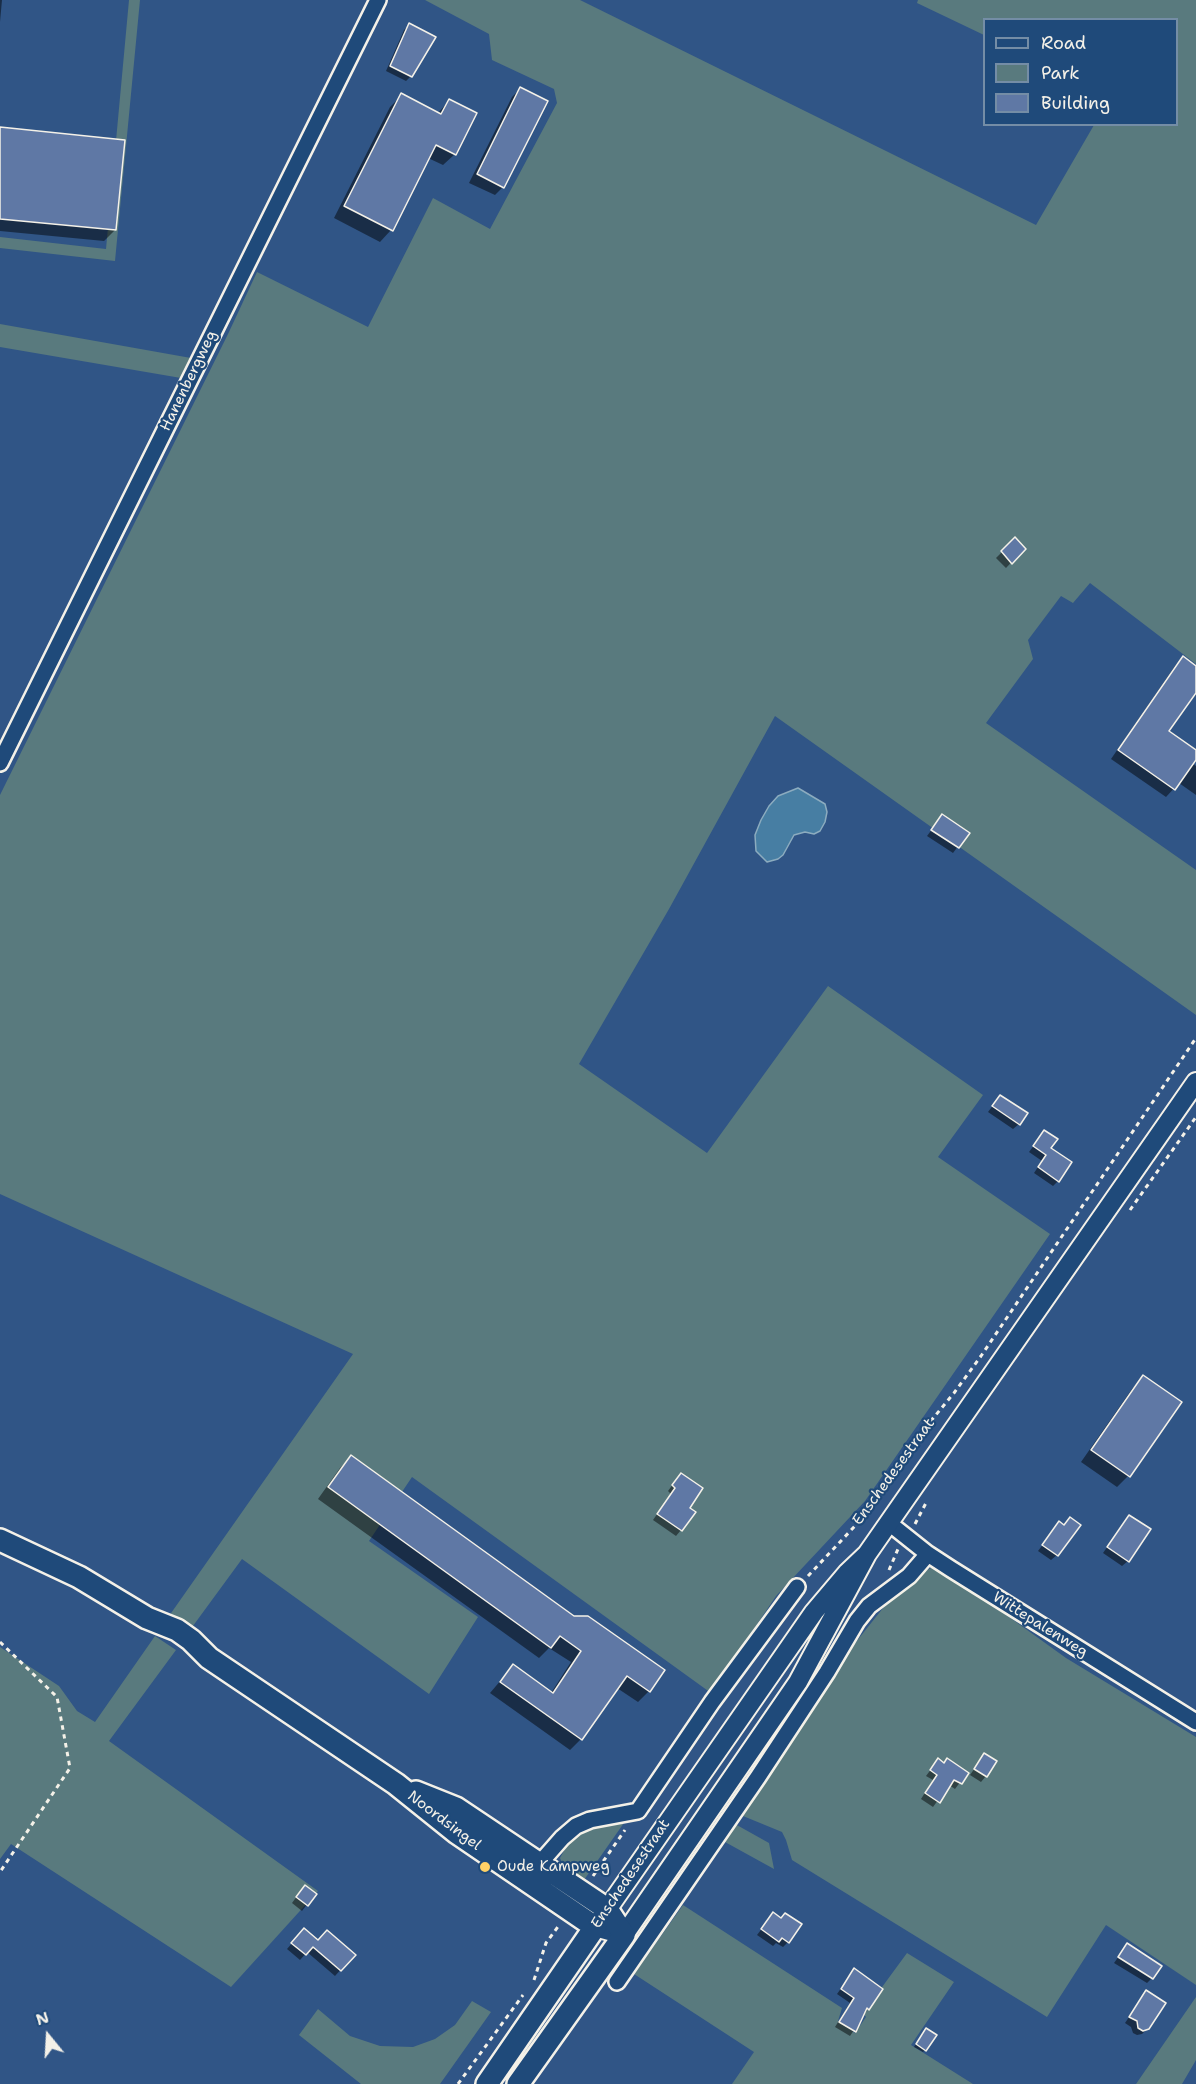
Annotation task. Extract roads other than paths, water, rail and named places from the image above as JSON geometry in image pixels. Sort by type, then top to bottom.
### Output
[{"type":"main road","name":"Noordsingel","points":[[0,1540],[79,1577],[147,1618],[177,1630],[209,1658],[396,1784],[457,1833],[532,1872],[582,1893],[607,1909],[624,1935]]},
{"type":"main road","name":"Noordsingel","points":[[532,1872],[570,1910],[595,1927]]},
{"type":"main road","name":"Enschedesestraat","points":[[487,2084],[595,1927]]},
{"type":"main road","name":"Enschedesestraat","points":[[518,2084],[624,1935]]},
{"type":"street","name":"Hanenbergweg","points":[[0,764],[378,0]]},
{"type":"street","name":"Enschedesestraat","points":[[624,1935],[798,1682],[867,1554],[1196,1082]]},
{"type":"street","name":"Wittepalenweg","points":[[889,1522],[928,1554],[1196,1722]]},
{"type":"street","name":"Enschedesestraat","points":[[595,1927],[814,1612],[847,1573],[867,1554]]},
{"type":"street","points":[[617,1982],[758,1777],[827,1672],[857,1621],[869,1606],[909,1576],[928,1554]]},
{"type":"street","name":"Enschedesestraat","points":[[532,1872],[562,1838],[576,1826],[590,1820],[638,1811],[712,1702],[797,1587]]},
{"type":"street","name":"Noordsingel","points":[[595,1927],[624,1935]]},
{"type":"water","points":[[798,788],[825,804],[827,812],[825,822],[820,831],[814,834],[805,832],[794,835],[783,855],[767,862],[756,851],[755,835],[761,820],[778,796]]},
{"type":"place","name":"Oude Kampweg","points":[[485,1867]]}]
